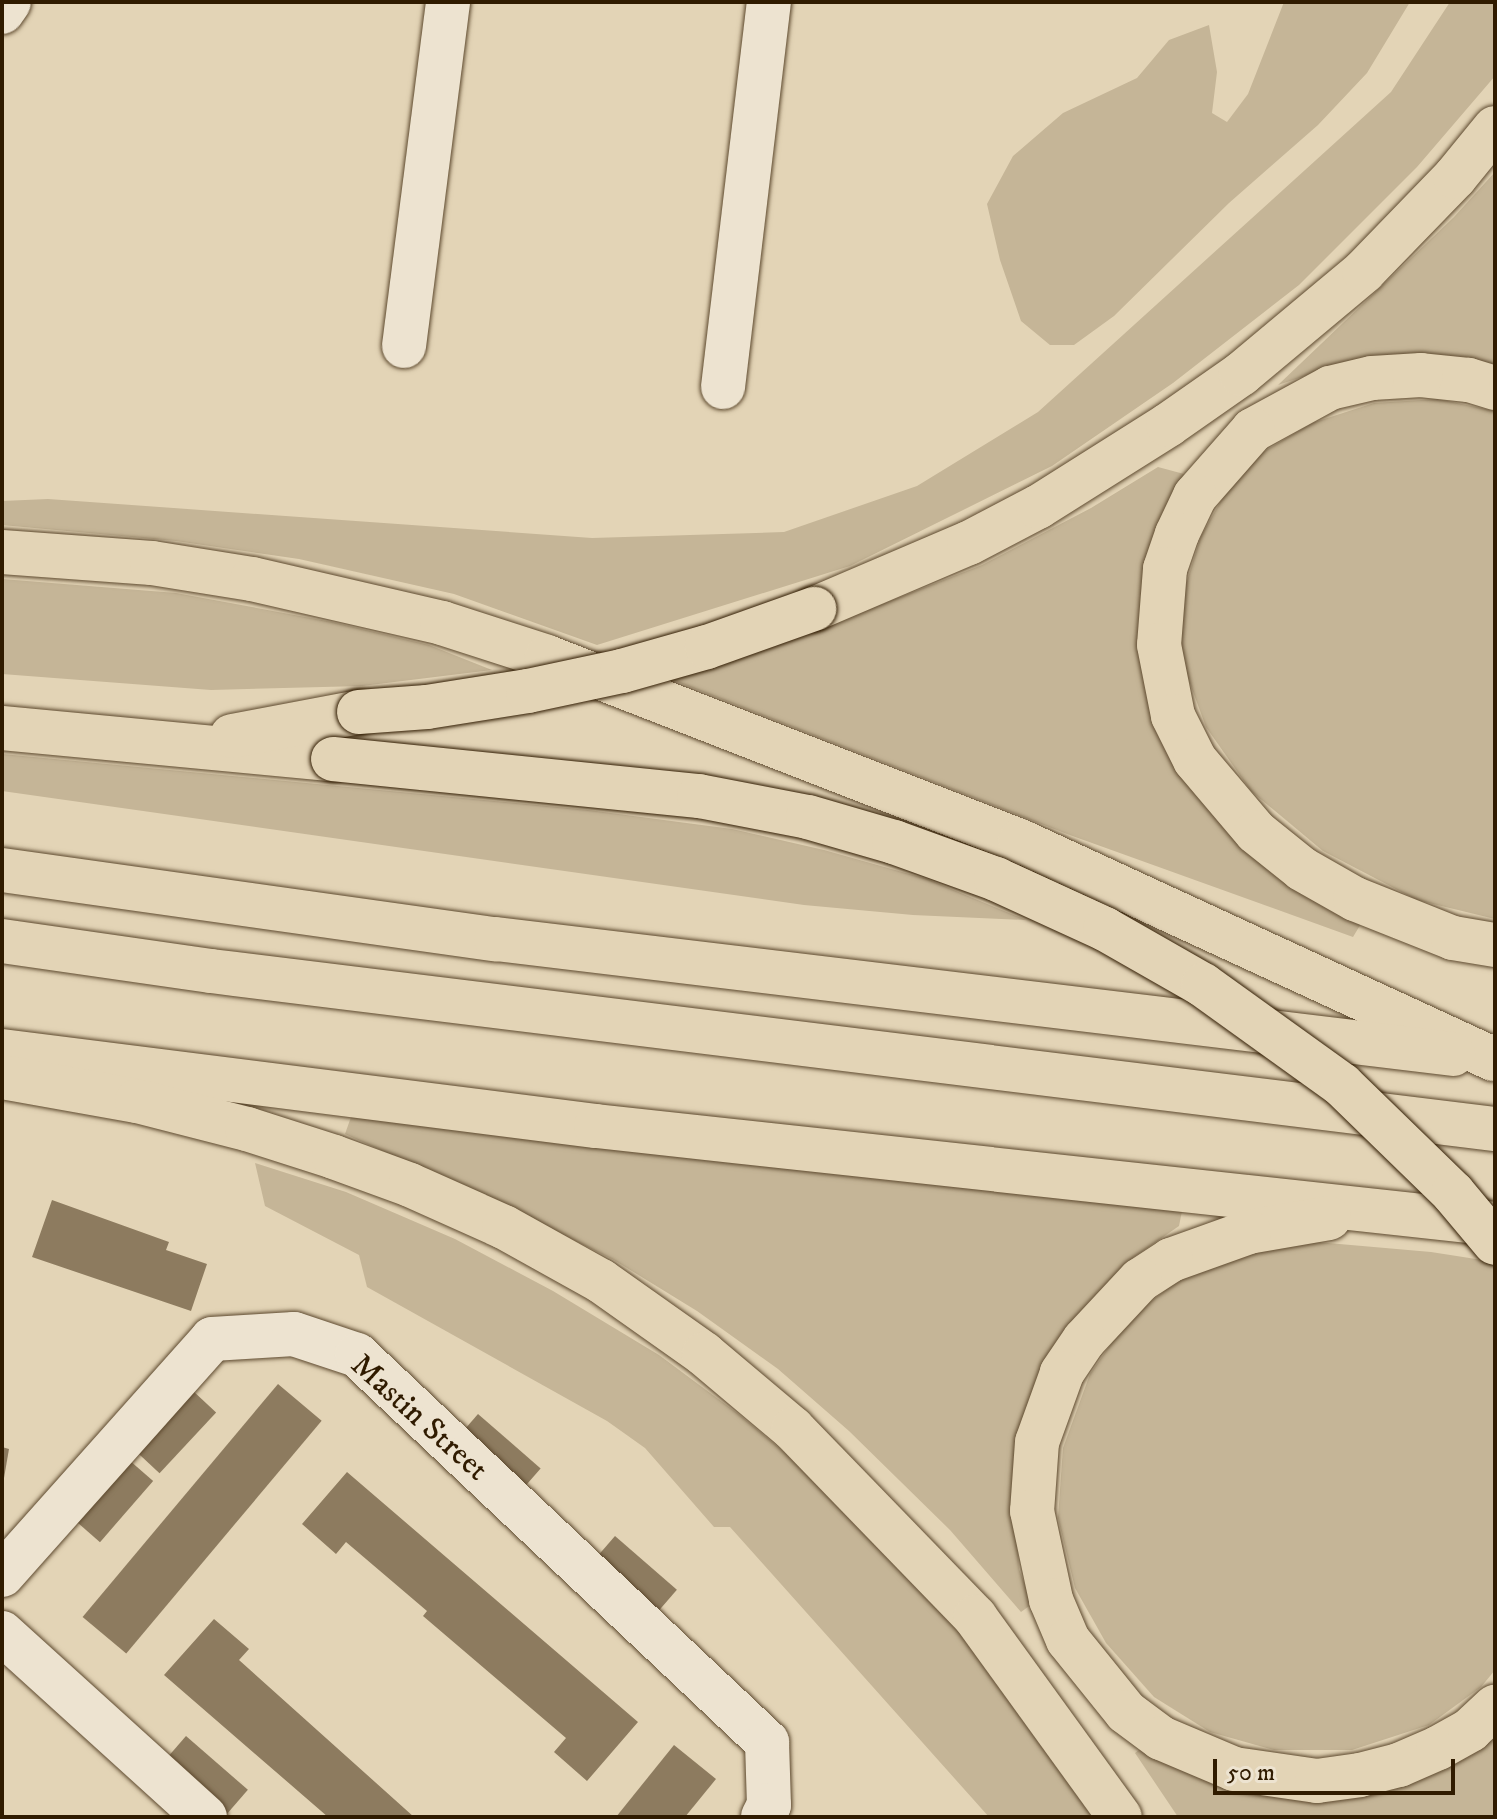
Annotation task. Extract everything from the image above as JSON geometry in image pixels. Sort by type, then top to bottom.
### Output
[{"type":"highway","points":[[183,746],[359,712],[427,707],[528,691],[622,671],[707,647],[890,579],[1038,507],[1168,425],[1241,374],[1364,271],[1455,177],[1495,128]]},
{"type":"highway","points":[[1495,388],[1468,380],[1421,375],[1372,378],[1330,388],[1293,405],[1253,430],[1195,496],[1177,534],[1165,569],[1159,645],[1173,716],[1195,760],[1256,832],[1302,869],[1355,899],[1453,938],[1495,945]]},
{"type":"highway","points":[[2,552],[137,562],[252,579],[442,623],[547,657],[1020,841],[1494,1059]]},
{"type":"highway","points":[[2,728],[699,796],[808,817],[894,842],[996,879],[1105,929],[1203,985],[1342,1085],[1453,1193],[1495,1243]]},
{"type":"highway","points":[[2,870],[496,939],[1494,1059]]},
{"type":"highway","points":[[2,941],[227,973],[1495,1129]]},
{"type":"highway","points":[[2,1051],[596,1126],[1383,1209],[1495,1224]]},
{"type":"highway","points":[[2,1077],[137,1101],[247,1129],[334,1157],[410,1185],[504,1227],[601,1281],[704,1354],[793,1429],[975,1617],[1120,1817]]},
{"type":"highway","points":[[1383,1209],[1249,1232],[1202,1247],[1140,1280],[1111,1307],[1062,1373],[1037,1442],[1032,1511],[1039,1556],[1051,1600],[1068,1640],[1126,1712],[1161,1738],[1234,1769],[1317,1781],[1360,1775],[1399,1765],[1438,1748],[1470,1730],[1495,1707]]},
{"type":"street","points":[[2,12],[9,2]]},
{"type":"street","points":[[404,346],[448,2]]},
{"type":"street","points":[[723,387],[769,2]]},
{"type":"street","name":"Mastin Street","points":[[2,1575],[212,1339],[294,1334],[357,1355],[767,1742],[769,1805],[763,1817]]},
{"type":"street","points":[[2,1633],[205,1817]]},
{"type":"shaded area","points":[[1284,2],[1410,2],[1367,73],[1318,125],[1229,203],[1114,316],[1074,345],[1050,345],[1021,321],[1000,260],[987,204],[1013,156],[1063,113],[1137,78],[1169,40],[1209,25],[1217,72],[1212,113],[1227,122],[1248,94]]},
{"type":"shaded area","points":[[1450,2],[1495,2],[1495,76],[1417,167],[1299,285],[1173,383],[1052,466],[850,566],[597,645],[454,594],[299,559],[176,541],[2,525],[2,501],[48,499],[592,538],[784,532],[917,486],[1038,412],[1391,92]]},
{"type":"shaded area","points":[[1495,172],[1495,364],[1421,355],[1356,359],[1278,385],[1454,217]]},
{"type":"shaded area","points":[[1438,399],[1495,411],[1495,919],[1417,900],[1323,851],[1251,791],[1206,727],[1181,659],[1183,594],[1201,536],[1226,492],[1258,455],[1312,423],[1374,403]]},
{"type":"shaded area","points":[[1158,467],[1184,474],[1155,533],[1140,598],[1144,684],[1164,738],[1362,922],[1353,937],[1067,834],[665,677],[852,616],[982,565],[1091,508]]},
{"type":"shaded area","points":[[2,579],[176,593],[332,622],[429,645],[492,670],[362,686],[211,690],[2,674]]},
{"type":"shaded area","points":[[2,754],[588,810],[732,829],[824,850],[927,879],[1026,920],[913,915],[804,905],[2,791]]},
{"type":"shaded area","points":[[351,1117],[1182,1211],[1179,1226],[1134,1257],[1086,1308],[1016,1528],[1019,1569],[1032,1604],[1021,1612],[950,1530],[849,1431],[778,1369],[697,1311],[614,1260],[503,1205],[345,1134]]},
{"type":"shaded area","points":[[255,1163],[346,1192],[455,1239],[553,1291],[659,1355],[737,1413],[806,1470],[893,1555],[994,1672],[1105,1817],[989,1817],[730,1527],[714,1527],[645,1448],[607,1421],[367,1287],[359,1255],[265,1206]]},
{"type":"shaded area","points":[[1305,1241],[1431,1252],[1495,1262],[1495,1670],[1481,1687],[1429,1725],[1352,1750],[1274,1750],[1210,1732],[1154,1697],[1106,1643],[1075,1588],[1058,1518],[1063,1448],[1090,1374],[1129,1318],[1184,1276],[1242,1251]]},
{"type":"shaded area","points":[[1495,1727],[1495,1817],[1178,1817],[1135,1753],[1147,1744],[1251,1788]]},
{"type":"building","points":[[52,1200],[169,1242],[166,1250],[207,1264],[191,1311],[32,1257]]},
{"type":"building","points":[[278,1384],[322,1421],[126,1654],[83,1617]]},
{"type":"building","points":[[192,1390],[216,1413],[160,1473],[135,1451]]},
{"type":"building","points":[[478,1414],[541,1468],[519,1493],[456,1439]]},
{"type":"building","points":[[2,1447],[9,1449],[4,1478],[2,1478]]},
{"type":"building","points":[[129,1460],[153,1481],[100,1542],[76,1521]]},
{"type":"building","points":[[347,1472],[638,1722],[587,1781],[554,1752],[566,1738],[423,1616],[427,1611],[346,1542],[336,1554],[302,1524]]},
{"type":"building","points":[[615,1536],[677,1590],[657,1612],[595,1559]]},
{"type":"building","points":[[214,1619],[249,1649],[239,1660],[414,1817],[328,1817],[164,1675]]},
{"type":"building","points":[[186,1736],[248,1790],[227,1814],[165,1760]]},
{"type":"building","points":[[674,1745],[716,1779],[685,1817],[616,1817]]}]
